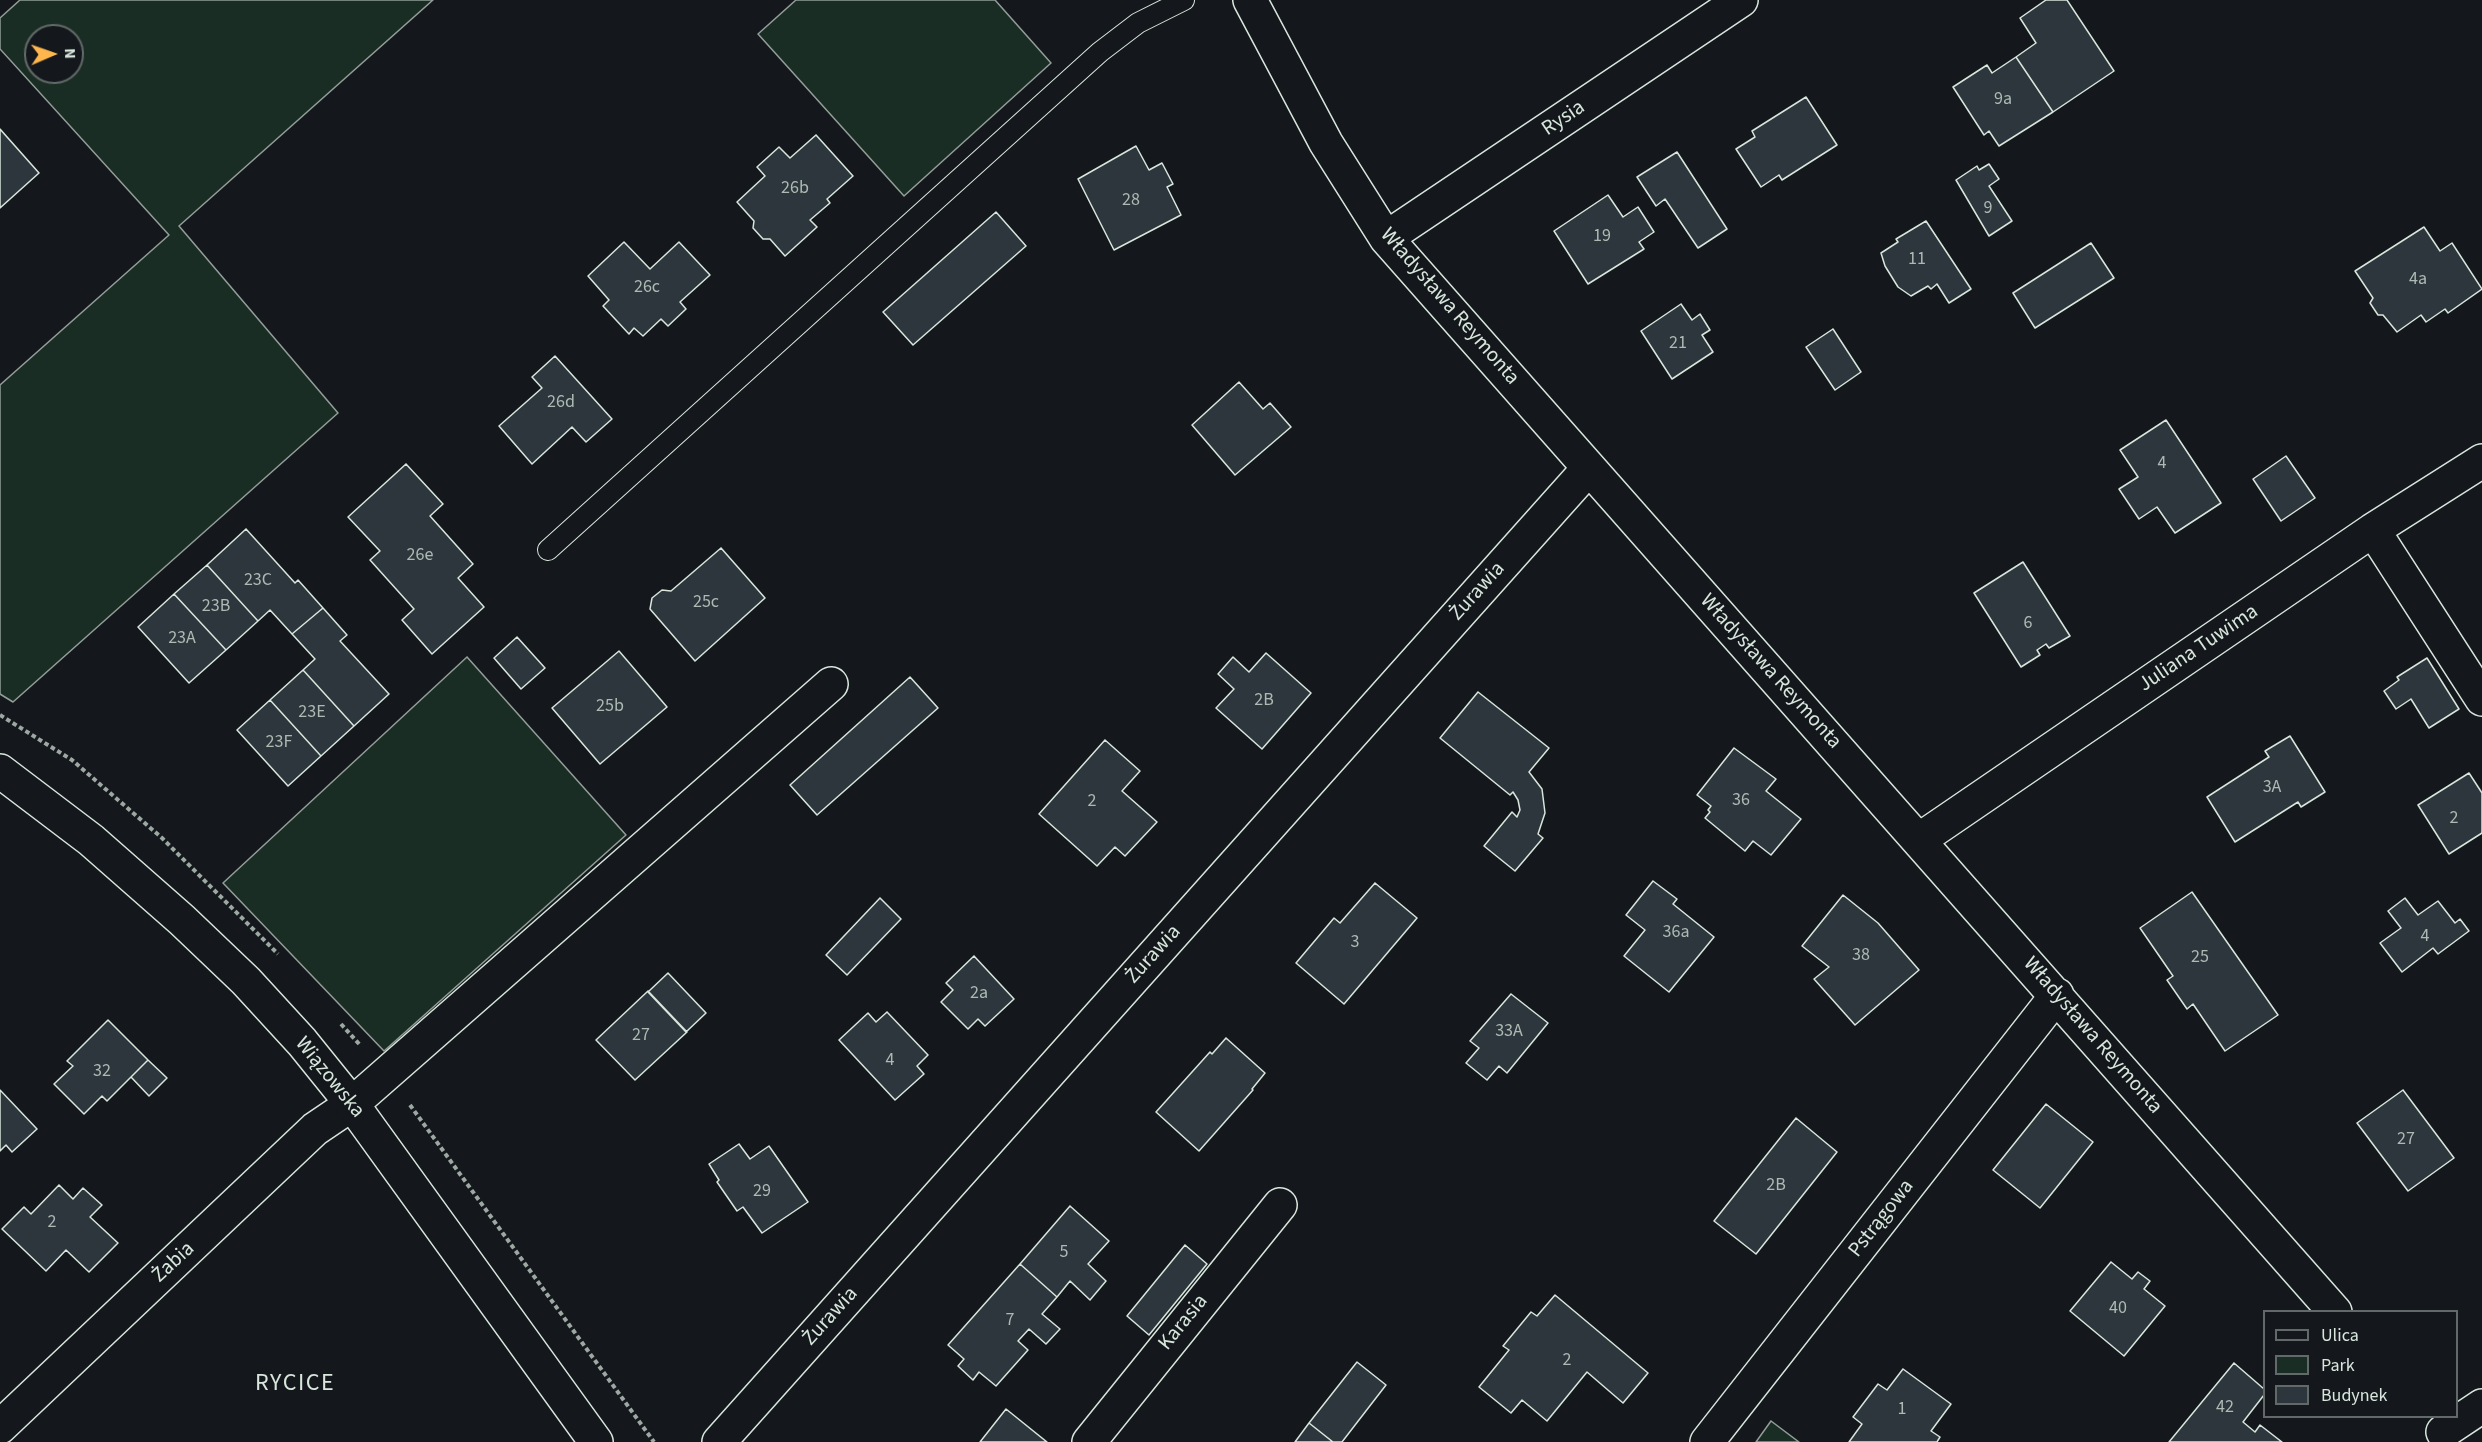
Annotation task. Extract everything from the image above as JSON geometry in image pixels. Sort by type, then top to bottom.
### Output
[{"type":"street","name":"Władysława Reymonta","points":[[1250,0],[1326,143],[1386,238],[2334,1310]]},
{"type":"street","name":"Rysia","points":[[1386,238],[1742,0]]},
{"type":"street","name":"Juliana Tuwima","points":[[1919,840],[2373,530],[2482,461]]},
{"type":"street","name":"Żurawia","points":[[720,1442],[1589,468]]},
{"type":"street","points":[[2373,530],[2482,699]]},
{"type":"street","name":"Żabia","points":[[0,1427],[315,1129],[352,1104],[831,684]]},
{"type":"street","name":"Wiązowska","points":[[0,771],[91,840],[182,920],[246,981],[302,1042],[352,1104],[596,1442]]},
{"type":"street","name":"Pstrągowa","points":[[1707,1442],[2057,995]]},
{"type":"street","name":"Karasia","points":[[1089,1442],[1280,1205]]},
{"type":"street","points":[[2442,1430],[2482,1406]]},
{"type":"lane","points":[[548,550],[1100,52],[1138,23],[1184,0]]},
{"type":"path","points":[[404,1097],[654,1442]]},
{"type":"green space","points":[[20,0],[433,0],[179,226],[338,413],[13,702],[0,694],[0,385],[169,235],[32,84],[84,84],[84,24],[24,24],[24,75],[0,49],[0,18]]},
{"type":"green space","points":[[796,0],[995,0],[1051,63],[904,196],[758,34]]},
{"type":"green space","points":[[467,657],[626,835],[384,1051],[223,883]]},
{"type":"green space","points":[[1771,1421],[1799,1442],[1756,1442]]},
{"type":"building","points":[[2046,0],[2067,0],[2114,71],[2053,112],[2016,57],[2036,43],[2020,18]]},
{"type":"building","points":[[2016,57],[2053,112],[1999,146],[1989,131],[1984,135],[1953,87],[1987,65],[1992,73]]},
{"type":"building","points":[[1806,97],[1837,145],[1782,180],[1779,175],[1761,187],[1736,149],[1755,137],[1752,131]]},
{"type":"building","points":[[0,129],[39,173],[0,208]]},
{"type":"building","points":[[816,135],[853,176],[827,199],[830,203],[810,220],[817,227],[785,256],[770,239],[763,239],[753,228],[754,221],[737,202],[765,176],[757,167],[779,147],[790,158]]},
{"type":"building","points":[[1136,146],[1149,170],[1162,163],[1173,184],[1167,187],[1181,215],[1114,250],[1078,179]]},
{"type":"building","points":[[1677,152],[1727,229],[1698,248],[1665,199],[1656,206],[1637,177]]},
{"type":"building","points":[[1989,164],[1999,179],[1989,186],[2012,221],[1989,236],[1956,180],[1977,166],[1979,170]]},
{"type":"building","points":[[1608,195],[1623,217],[1638,207],[1654,232],[1639,242],[1644,249],[1588,284],[1554,231]]},
{"type":"building","points":[[996,212],[1026,246],[913,345],[883,312]]},
{"type":"building","points":[[1926,221],[1971,289],[1949,303],[1937,284],[1931,289],[1928,286],[1911,296],[1898,287],[1885,266],[1881,253],[1898,242],[1896,239]]},
{"type":"building","points":[[2424,227],[2440,251],[2452,243],[2482,289],[2448,313],[2445,309],[2426,322],[2421,315],[2397,332],[2383,315],[2378,315],[2370,303],[2373,298],[2355,271]]},
{"type":"building","points":[[624,242],[650,269],[679,242],[710,275],[680,302],[686,309],[668,326],[661,319],[643,336],[634,328],[629,334],[603,306],[609,300],[588,276]]},
{"type":"building","points":[[2091,243],[2114,278],[2035,328],[2013,293]]},
{"type":"building","points":[[1681,304],[1692,320],[1700,314],[1710,330],[1702,335],[1713,352],[1672,379],[1641,331]]},
{"type":"building","points":[[1833,329],[1861,372],[1835,390],[1806,347]]},
{"type":"building","points":[[555,356],[612,419],[586,442],[572,427],[532,464],[499,426],[542,388],[532,377]]},
{"type":"building","points":[[1239,382],[1263,409],[1270,403],[1291,427],[1235,475],[1192,425]]},
{"type":"building","points":[[2166,420],[2221,503],[2175,533],[2157,507],[2139,519],[2119,489],[2138,477],[2120,450]]},
{"type":"building","points":[[2286,456],[2315,498],[2281,521],[2253,479]]},
{"type":"building","points":[[406,464],[443,504],[430,516],[473,564],[458,578],[484,607],[432,654],[402,620],[414,609],[370,560],[380,551],[348,517]]},
{"type":"building","points":[[246,529],[295,583],[298,580],[323,608],[292,634],[270,610],[258,621],[207,565]]},
{"type":"building","points":[[721,548],[765,598],[695,661],[650,609],[652,598],[662,590],[671,591]]},
{"type":"building","points":[[2023,562],[2070,636],[2049,648],[2046,644],[2037,650],[2040,655],[2021,667],[1974,593]]},
{"type":"building","points":[[207,565],[258,621],[226,650],[174,594]]},
{"type":"building","points":[[174,594],[226,650],[189,683],[138,627]]},
{"type":"building","points":[[323,608],[347,635],[340,641],[389,694],[354,726],[303,670],[315,659],[292,634]]},
{"type":"building","points":[[517,637],[545,668],[521,689],[494,658]]},
{"type":"building","points":[[619,651],[667,707],[600,764],[552,708]]},
{"type":"building","points":[[1266,653],[1311,693],[1262,749],[1216,708],[1234,689],[1218,674],[1233,657],[1249,672]]},
{"type":"building","points":[[2427,658],[2459,709],[2429,728],[2411,699],[2396,709],[2384,691],[2399,680],[2397,677]]},
{"type":"building","points":[[303,670],[354,726],[321,756],[270,700]]},
{"type":"building","points":[[910,677],[938,708],[817,815],[790,785]]},
{"type":"building","points":[[1478,692],[1549,748],[1529,772],[1542,789],[1545,813],[1538,834],[1543,838],[1515,871],[1484,846],[1512,812],[1517,817],[1520,810],[1518,800],[1513,792],[1510,795],[1440,738]]},
{"type":"building","points":[[270,700],[321,756],[288,786],[237,730]]},
{"type":"building","points":[[2290,736],[2325,792],[2301,807],[2298,802],[2235,842],[2207,797],[2269,757],[2265,751]]},
{"type":"building","points":[[1105,740],[1140,771],[1122,791],[1157,822],[1125,856],[1115,847],[1097,866],[1039,814]]},
{"type":"building","points":[[1734,748],[1776,779],[1766,791],[1801,819],[1771,855],[1753,841],[1745,851],[1705,818],[1711,806],[1697,795]]},
{"type":"building","points":[[2469,773],[2482,793],[2482,833],[2449,854],[2418,805]]},
{"type":"building","points":[[1653,881],[1677,899],[1673,904],[1714,937],[1669,992],[1624,956],[1645,930],[1626,915]]},
{"type":"building","points":[[1375,883],[1417,918],[1344,1004],[1296,963],[1334,918],[1340,923]]},
{"type":"building","points":[[2192,892],[2278,1015],[2225,1051],[2193,1004],[2187,1009],[2167,980],[2173,976],[2140,928]]},
{"type":"building","points":[[1843,895],[1878,923],[1919,970],[1855,1025],[1814,979],[1829,967],[1802,946]]},
{"type":"building","points":[[880,898],[901,919],[847,975],[826,955]]},
{"type":"building","points":[[2405,898],[2418,915],[2438,901],[2455,923],[2460,919],[2469,931],[2438,954],[2433,948],[2402,972],[2380,943],[2401,928],[2388,911]]},
{"type":"building","points":[[974,956],[1014,999],[985,1026],[978,1019],[968,1029],[941,1002],[953,990],[946,983]]},
{"type":"building","points":[[668,973],[706,1013],[686,1032],[648,992]]},
{"type":"building","points":[[648,991],[687,1032],[635,1080],[596,1040]]},
{"type":"building","points":[[1511,994],[1548,1023],[1507,1073],[1499,1066],[1487,1080],[1466,1063],[1479,1048],[1470,1041]]},
{"type":"building","points":[[887,1012],[928,1055],[917,1066],[924,1074],[895,1100],[839,1040],[868,1013],[876,1022]]},
{"type":"building","points":[[108,1020],[148,1060],[107,1101],[102,1096],[84,1114],[54,1084],[73,1066],[67,1061]]},
{"type":"building","points":[[1226,1038],[1265,1073],[1253,1090],[1199,1151],[1156,1112],[1210,1052],[1212,1054]]},
{"type":"building","points":[[148,1060],[167,1078],[149,1096],[131,1077]]},
{"type":"building","points":[[0,1090],[37,1129],[12,1152],[6,1145],[0,1151]]},
{"type":"building","points":[[2403,1090],[2454,1158],[2408,1191],[2357,1123]]},
{"type":"building","points":[[2046,1104],[2093,1142],[2040,1208],[1993,1170]]},
{"type":"building","points":[[1796,1118],[1837,1152],[1756,1254],[1714,1221]]},
{"type":"building","points":[[739,1144],[750,1159],[769,1146],[808,1202],[762,1233],[743,1207],[737,1211],[717,1182],[719,1180],[709,1164]]},
{"type":"building","points":[[59,1185],[73,1199],[83,1188],[102,1205],[90,1217],[118,1243],[89,1272],[66,1250],[46,1271],[2,1229],[24,1207],[31,1214]]},
{"type":"building","points":[[1070,1206],[1109,1241],[1088,1264],[1106,1281],[1090,1300],[1070,1281],[1057,1297],[1020,1264]]},
{"type":"building","points":[[1185,1245],[1207,1264],[1149,1335],[1127,1316]]},
{"type":"building","points":[[2111,1262],[2132,1279],[2138,1272],[2150,1281],[2144,1289],[2165,1306],[2124,1356],[2070,1311]]},
{"type":"building","points":[[1020,1264],[1057,1297],[1042,1314],[1060,1329],[1046,1344],[1029,1329],[1018,1341],[1028,1350],[996,1386],[979,1372],[973,1380],[958,1366],[964,1359],[948,1345]]},
{"type":"building","points":[[1555,1295],[1648,1373],[1623,1403],[1587,1372],[1547,1421],[1522,1400],[1511,1413],[1479,1387],[1509,1350],[1503,1346],[1531,1312],[1537,1316]]},
{"type":"building","points":[[1357,1362],[1386,1385],[1342,1442],[1333,1442],[1309,1423]]},
{"type":"building","points":[[2234,1363],[2263,1388],[2263,1396],[2243,1422],[2255,1432],[2260,1425],[2282,1442],[2169,1442]]},
{"type":"building","points":[[1903,1369],[1951,1404],[1931,1431],[1940,1437],[1937,1442],[1849,1442],[1862,1424],[1853,1417],[1878,1384],[1887,1390]]},
{"type":"building","points":[[1006,1409],[1047,1442],[980,1442]]},
{"type":"building","points":[[1309,1423],[1333,1442],[1295,1442]]},
{"type":"district","name":"RYCICE","points":[[295,1385]]}]
